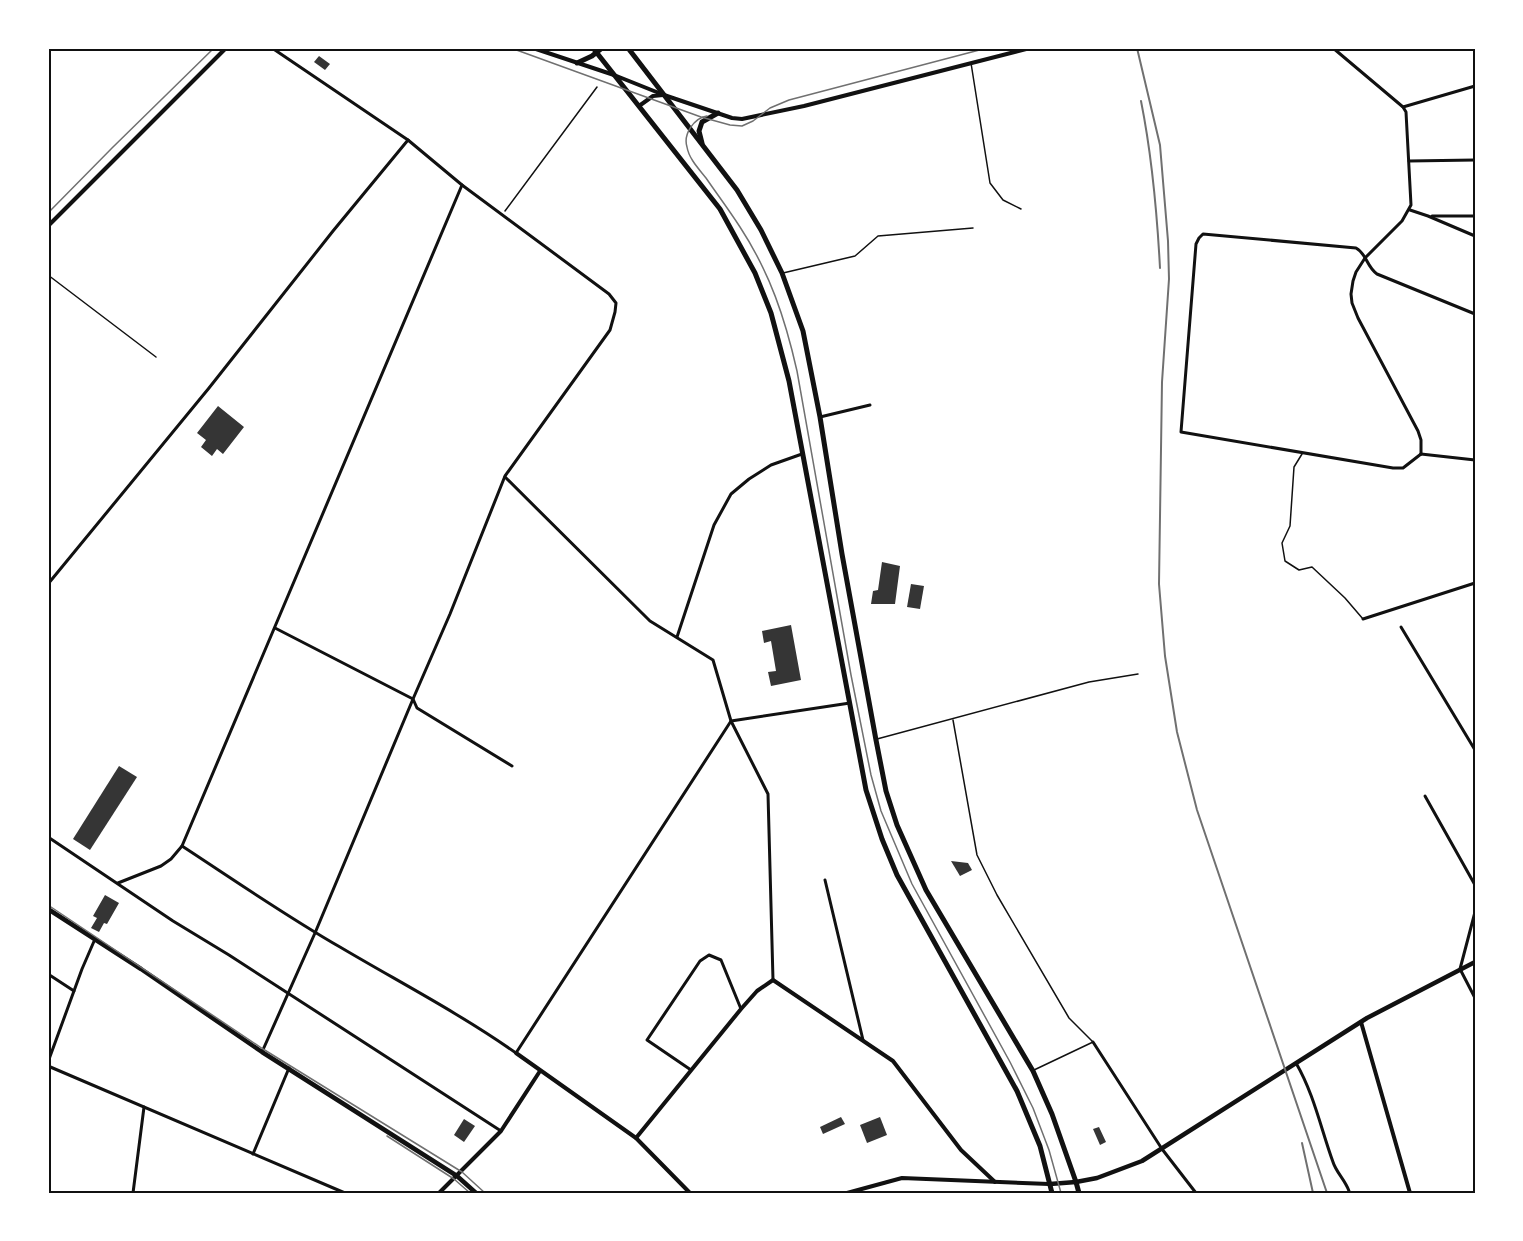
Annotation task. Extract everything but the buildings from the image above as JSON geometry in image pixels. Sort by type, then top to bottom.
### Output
[{"type":"main road","points":[[628,48],[737,190],[761,230],[782,273],[803,331],[886,791],[897,825],[926,890],[1033,1071],[1049,1106],[1079,1193]]},
{"type":"main road","points":[[577,63],[597,50],[614,75],[720,209],[755,273],[771,313],[789,381],[866,790],[882,839],[906,891],[1017,1091],[1040,1146],[1052,1193]]},
{"type":"main road","points":[[703,148],[699,131],[702,122],[717,113]]},
{"type":"main road","points":[[48,909],[262,1052],[457,1176],[476,1193]]},
{"type":"main road","points":[[1050,1184],[1097,1178],[1142,1161],[1361,1022],[1475,962]]},
{"type":"street","points":[[48,226],[225,48]]},
{"type":"street","points":[[262,1052],[289,994],[450,614],[505,476],[609,330],[616,303],[609,294],[462,185],[408,140],[272,48]]},
{"type":"street","points":[[533,48],[732,118],[747,118],[804,106],[1030,48]]},
{"type":"street","points":[[1335,48],[1406,112],[1412,200],[1409,210],[1402,221],[1365,258],[1353,281],[1351,294],[1358,318],[1418,431],[1421,440],[1421,454]]},
{"type":"street","points":[[1403,107],[1475,86]]},
{"type":"street","points":[[639,106],[653,96],[664,95]]},
{"type":"street","points":[[48,584],[408,140]]},
{"type":"street","points":[[1409,161],[1475,160]]},
{"type":"street","points":[[118,883],[161,866],[171,859],[182,846],[462,185]]},
{"type":"street","points":[[1409,210],[1475,236]]},
{"type":"street","points":[[1428,216],[1475,216]]},
{"type":"street","points":[[1475,314],[1377,274],[1369,267],[1360,251],[1351,248],[1203,234],[1196,244],[1181,432],[1393,468],[1403,468],[1421,454],[1475,460]]},
{"type":"street","points":[[820,417],[870,405]]},
{"type":"street","points":[[677,638],[714,525],[731,494],[771,465],[802,454]]},
{"type":"street","points":[[505,476],[650,621],[713,660],[731,721],[768,794],[773,980]]},
{"type":"street","points":[[1363,620],[1475,584]]},
{"type":"street","points":[[1401,627],[1475,750]]},
{"type":"street","points":[[275,628],[413,699],[417,708],[513,766]]},
{"type":"street","points":[[516,1053],[731,721],[850,703]]},
{"type":"street","points":[[1425,796],[1475,885]]},
{"type":"street","points":[[48,837],[173,921],[501,1131]]},
{"type":"street","points":[[182,846],[315,933],[412,987],[491,1035],[636,1138],[690,1193]]},
{"type":"street","points":[[825,880],[862,1040]]},
{"type":"street","points":[[1475,912],[1460,969],[1475,998]]},
{"type":"street","points":[[95,939],[48,1064],[345,1193]]},
{"type":"street","points":[[691,1070],[647,1040],[704,958],[709,955],[721,960],[741,1009]]},
{"type":"street","points":[[48,974],[74,991]]},
{"type":"street","points":[[636,1138],[741,1009],[757,991],[773,980]]},
{"type":"street","points":[[773,980],[893,1061],[961,1150],[995,1182]]},
{"type":"street","points":[[1361,1022],[1410,1193]]},
{"type":"street","points":[[1093,1042],[1162,1149],[1196,1193]]},
{"type":"street","points":[[1296,1064],[1305,1078],[1334,1165],[1349,1191]]},
{"type":"street","points":[[253,1154],[289,1068]]},
{"type":"street","points":[[439,1193],[501,1131],[540,1071]]},
{"type":"street","points":[[133,1193],[144,1107]]},
{"type":"street","points":[[847,1193],[902,1178],[1050,1184]]},
{"type":"lane","points":[[971,62],[990,183],[1003,200],[1022,208]]},
{"type":"lane","points":[[782,273],[855,256],[878,236],[974,228]]},
{"type":"lane","points":[[48,276],[156,357]]},
{"type":"lane","points":[[1302,454],[1294,467],[1290,526],[1282,543],[1285,561],[1299,570],[1312,567],[1345,598],[1363,620]]},
{"type":"lane","points":[[876,740],[1089,682],[1138,674]]},
{"type":"lane","points":[[953,720],[977,855],[997,895],[1069,1018],[1093,1042],[1033,1071]]},
{"type":"path","points":[[503,215],[597,87]]},
{"type":"tram line","points":[[48,213],[214,48]]},
{"type":"tram line","points":[[511,48],[701,117],[742,126],[770,108],[789,100],[987,48]]},
{"type":"tram line","points":[[707,116],[694,123],[688,132],[686,142],[688,151],[751,244],[775,296],[787,333],[797,371],[851,675],[871,775],[881,811],[912,884],[1033,1108],[1049,1150],[1061,1193]]},
{"type":"tram line","points":[[48,905],[263,1049],[462,1172],[485,1193]]},
{"type":"tram line","points":[[387,1136],[454,1179],[470,1193]]},
{"type":"railway","points":[[1137,48],[1160,145],[1168,241],[1169,279],[1162,382],[1159,584],[1165,656],[1177,732],[1197,810],[1327,1193]]},
{"type":"railway","points":[[1141,101],[1153,184],[1160,268]]},
{"type":"railway","points":[[1302,1143],[1313,1193]]}]
